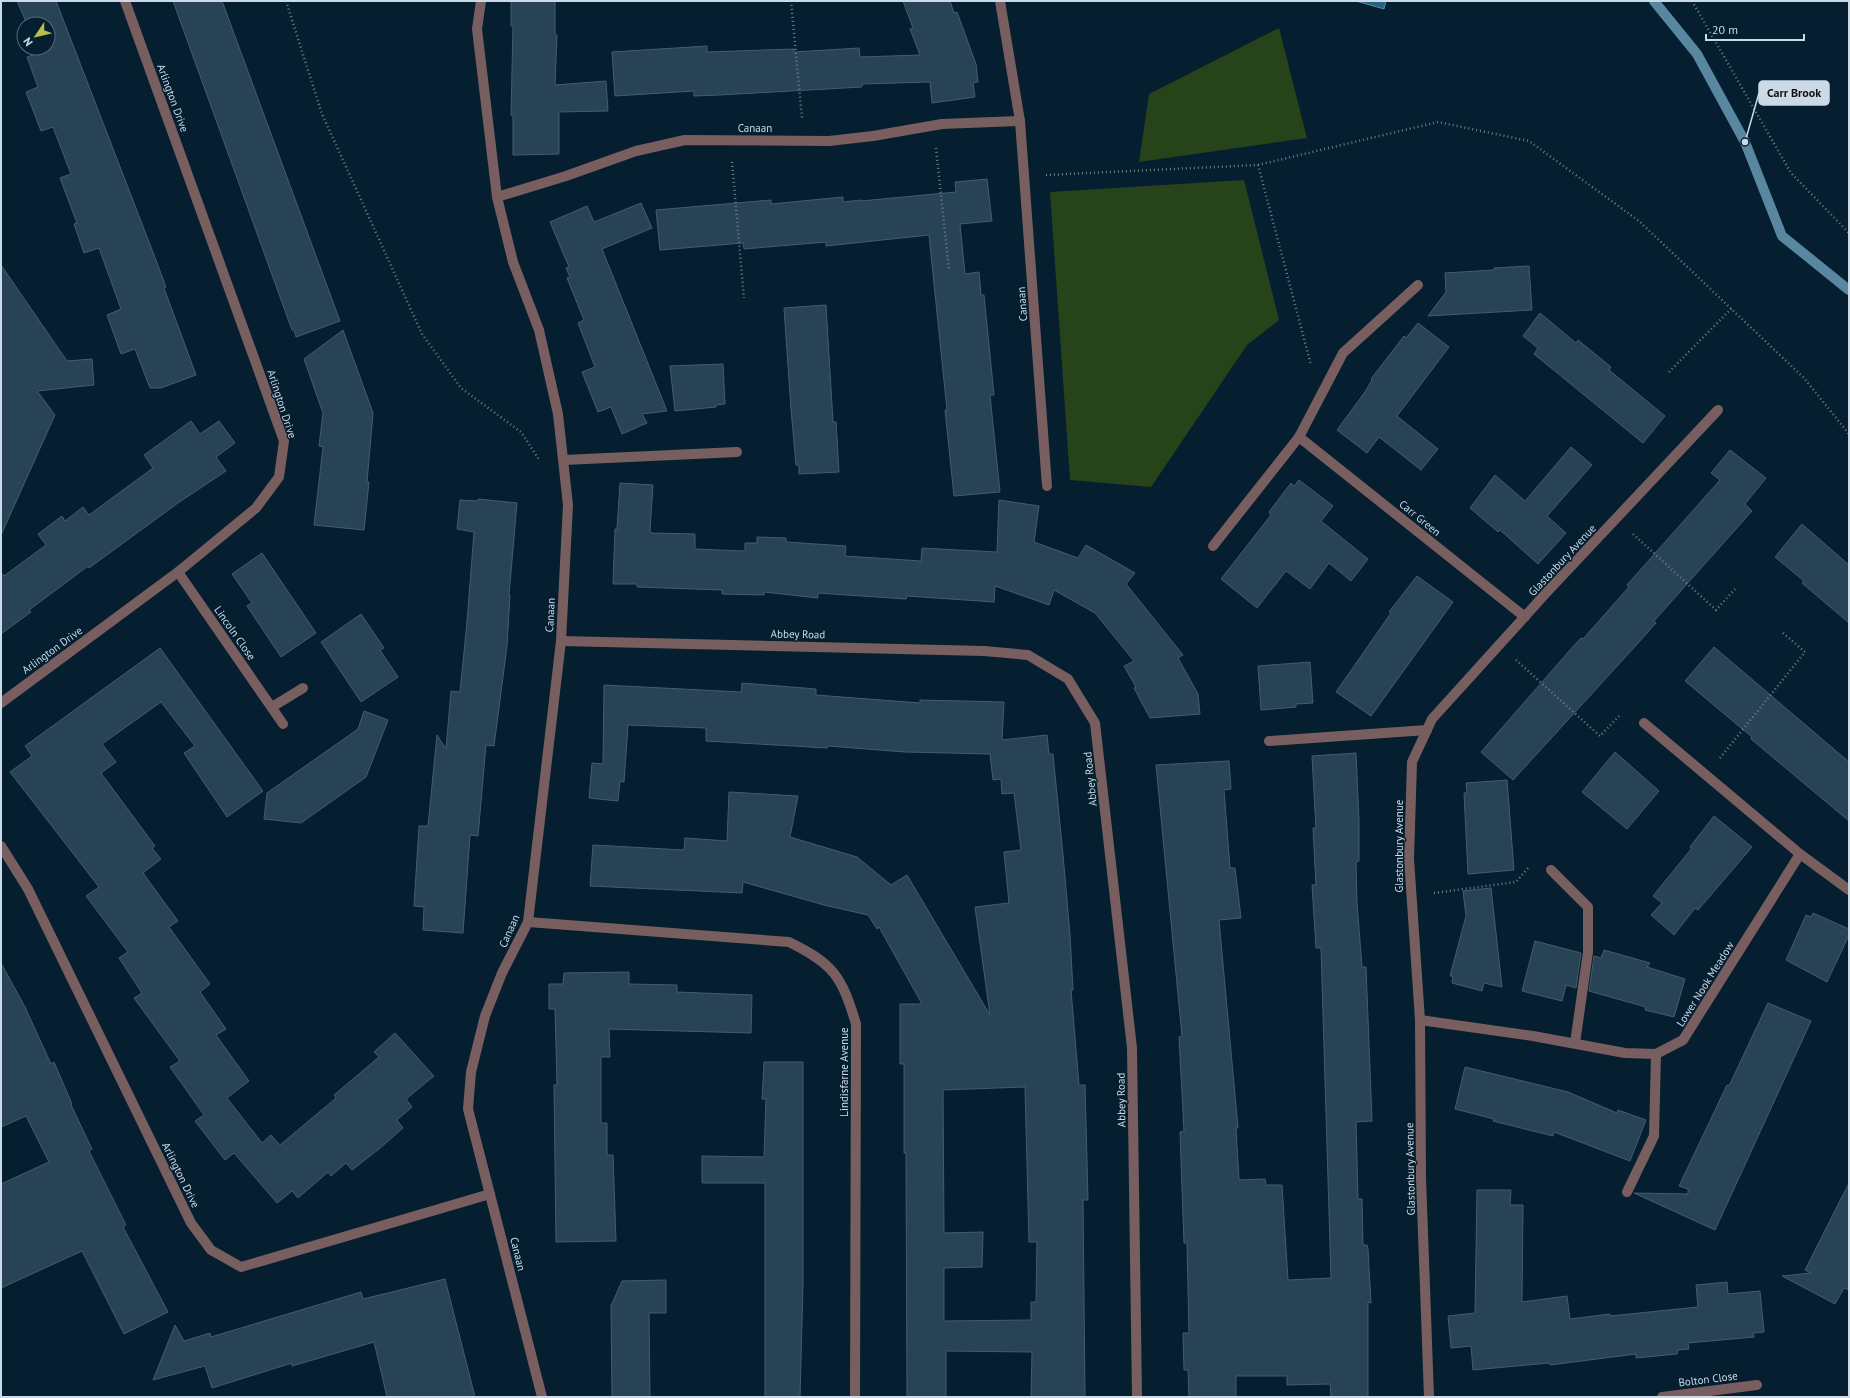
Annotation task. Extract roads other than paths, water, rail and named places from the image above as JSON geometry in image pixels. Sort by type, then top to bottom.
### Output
[{"type":"street","name":"Arlington Drive","points":[[1,703],[178,572],[256,508],[279,477],[284,441],[125,1]]},
{"type":"street","name":"Canaan","points":[[481,1],[477,29],[497,197],[513,262],[539,330],[558,414],[568,505],[561,641],[528,922],[502,973],[485,1016],[471,1072],[468,1109],[542,1397]]},
{"type":"street","name":"Canaan","points":[[1000,1],[1020,120],[1047,486]]},
{"type":"street","name":"Canaan","points":[[497,197],[566,176],[636,151],[685,140],[829,141],[873,136],[934,125],[1020,120]]},
{"type":"street","points":[[1213,546],[1299,437],[1343,353],[1418,286]]},
{"type":"street","name":"Glastonbury Avenue","points":[[1429,1397],[1421,1178],[1420,1020],[1409,859],[1412,762],[1432,720],[1616,518],[1718,410]]},
{"type":"street","name":"Carr Green","points":[[1299,437],[1525,617]]},
{"type":"street","points":[[564,460],[737,452]]},
{"type":"street","name":"Lincoln Close","points":[[178,572],[283,724]]},
{"type":"street","name":"Abbey Road","points":[[561,641],[984,651],[1028,655],[1068,679],[1095,723],[1132,1048],[1137,1397]]},
{"type":"street","points":[[272,707],[303,688]]},
{"type":"street","points":[[1644,723],[1800,854],[1849,890]]},
{"type":"street","points":[[1269,742],[1427,730]]},
{"type":"street","name":"Arlington Drive","points":[[1,846],[28,889],[191,1223],[211,1250],[241,1267],[490,1194]]},
{"type":"street","name":"Lower Nook Meadow","points":[[1420,1020],[1533,1036],[1625,1053],[1656,1054],[1683,1040],[1800,854]]},
{"type":"street","points":[[1551,870],[1588,907],[1588,952],[1575,1043]]},
{"type":"street","name":"Lindisfarne Avenue","points":[[528,922],[789,942],[812,953],[834,971],[848,996],[856,1024],[855,1397]]},
{"type":"street","points":[[1627,1192],[1654,1136],[1656,1107],[1656,1054]]},
{"type":"street","name":"Bolton Close","points":[[1662,1397],[1757,1385]]},
{"type":"water","points":[[1356,1],[1386,1],[1384,9]]},
{"type":"waterway","points":[[1654,1],[1697,54],[1745,142],[1782,236],[1849,290]]},
{"type":"place","name":"Carr Brook","points":[[1745,142]]}]
